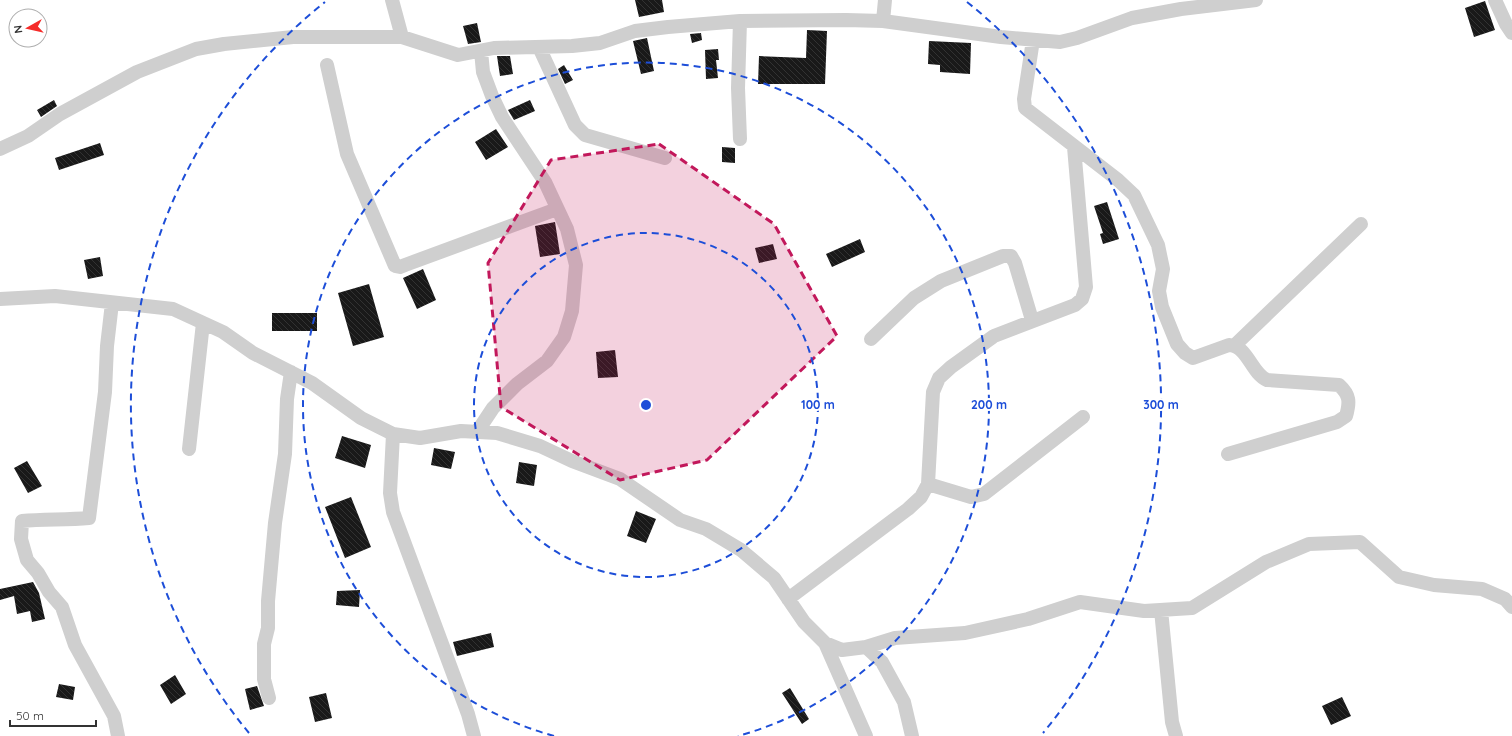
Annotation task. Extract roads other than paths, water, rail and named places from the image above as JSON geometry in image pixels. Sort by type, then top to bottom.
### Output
[{"type":"street","points":[[392,0],[402,37]]},
{"type":"street","points":[[883,21],[885,0]]},
{"type":"street","points":[[0,149],[28,136],[60,114],[137,72],[196,49],[224,44],[285,38],[402,37],[458,55],[494,48],[600,43],[635,31],[740,21],[883,21],[1060,42],[1077,38],[1132,18],[1181,9],[1256,0]]},
{"type":"street","points":[[1494,0],[1512,33]]},
{"type":"street","points":[[740,21],[738,88],[740,139]]},
{"type":"street","points":[[1033,40],[1024,99],[1025,108],[1118,180],[1134,195],[1158,245],[1163,269],[1159,291],[1162,307],[1177,344],[1185,353],[1193,358],[1229,345],[1235,345],[1241,350],[1261,377],[1267,380],[1339,385],[1346,392],[1350,403],[1346,416],[1337,422],[1228,454]]},
{"type":"street","points":[[538,47],[575,125],[585,135],[665,158]]},
{"type":"street","points":[[478,432],[492,408],[517,384],[547,361],[564,337],[572,311],[576,265],[567,229],[545,182],[502,117],[492,96],[483,72],[480,51]]},
{"type":"street","points":[[327,64],[346,154],[395,266],[400,267],[557,209]]},
{"type":"street","points":[[788,599],[908,509],[921,497],[928,484],[933,392],[939,378],[951,367],[994,336],[1032,320],[1075,305],[1082,299],[1086,287],[1074,147]]},
{"type":"street","points":[[1235,345],[1361,224]]},
{"type":"street","points":[[871,339],[914,298],[941,282],[1003,256],[1011,256],[1015,263],[1032,320]]},
{"type":"street","points":[[0,299],[55,296],[173,309],[223,332],[254,353],[312,383],[361,418],[393,434],[420,438],[461,431],[498,433],[540,446],[572,462],[620,479],[680,520],[706,529],[740,550],[774,578],[804,622],[825,643],[866,736]]},
{"type":"street","points":[[112,303],[107,346],[105,392],[89,518],[22,521],[21,539],[26,560],[38,573],[49,592],[62,607],[75,645],[114,716],[118,736]]},
{"type":"street","points":[[189,449],[203,323]]},
{"type":"street","points":[[269,698],[264,679],[264,644],[268,628],[275,523],[285,454],[287,399],[292,372]]},
{"type":"street","points":[[928,484],[971,497],[984,494],[1083,417]]},
{"type":"street","points":[[393,434],[390,494],[393,512],[468,714],[474,736]]},
{"type":"street","points":[[825,643],[842,650],[866,647],[895,638],[965,633],[1028,619],[1080,602],[1144,611],[1192,608],[1266,562],[1309,544],[1360,542],[1399,577],[1434,585],[1482,589],[1505,599],[1512,607]]},
{"type":"street","points":[[1161,610],[1172,722],[1176,736]]},
{"type":"street","points":[[866,647],[882,662],[904,702],[912,736]]}]
